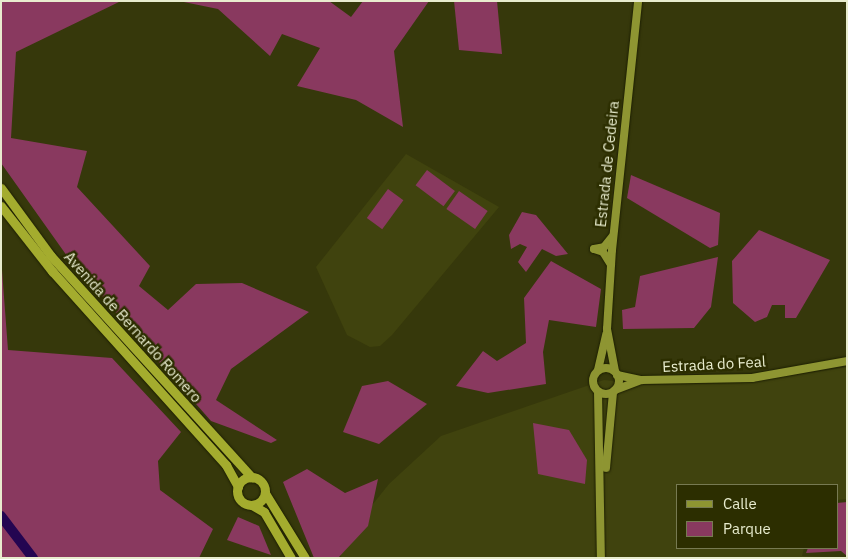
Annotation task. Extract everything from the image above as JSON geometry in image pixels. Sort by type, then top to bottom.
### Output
[{"type":"highway","name":"Avenida de Bernardo Romero","points":[[1,188],[50,256],[252,478]]},
{"type":"highway","name":"Avenida de Bernardo Romero","points":[[1,206],[52,271],[226,465],[238,486]]},
{"type":"highway","points":[[291,558],[264,512],[239,498],[238,486],[252,478],[263,484],[265,493],[305,558]]},
{"type":"highway","points":[[252,505],[262,500],[265,493]]},
{"type":"main road","name":"Estrada de Cedeira","points":[[598,392],[592,381],[598,370],[607,329],[612,250],[638,1]]},
{"type":"main road","points":[[594,249],[604,246],[614,234]]},
{"type":"main road","points":[[594,249],[612,250]]},
{"type":"main road","points":[[594,249],[603,252],[611,265]]},
{"type":"main road","name":"Estrada de Cedeira","points":[[607,329],[616,373],[614,391]]},
{"type":"main road","name":"Estrada do Feal","points":[[598,370],[641,380],[752,378],[847,361]]},
{"type":"main road","name":"Estrada do Feal","points":[[614,391],[641,380]]},
{"type":"main road","points":[[614,391],[607,438],[603,558],[598,392],[614,391]]},
{"type":"shaded area","points":[[406,154],[499,207],[392,335],[380,346],[370,347],[347,335],[316,267]]},
{"type":"shaded area","points":[[847,367],[847,499],[838,500],[838,484],[676,484],[676,549],[804,549],[802,556],[845,558],[342,558],[337,549],[389,484],[441,436],[604,380],[651,385],[745,383]]},
{"type":"green space","points":[[1,1],[121,1],[16,52],[11,138],[87,151],[77,187],[150,266],[139,286],[168,310],[196,284],[242,283],[309,312],[231,369],[216,400],[277,440],[271,443],[211,421],[72,263],[1,163]]},
{"type":"green space","points":[[179,1],[329,1],[351,17],[363,1],[429,1],[394,51],[403,127],[356,100],[297,86],[320,48],[282,34],[270,56],[218,9]]},
{"type":"green space","points":[[454,1],[497,1],[502,54],[459,50]]},
{"type":"green space","points":[[427,170],[455,191],[444,206],[416,185]]},
{"type":"green space","points":[[631,175],[720,213],[718,245],[710,248],[627,198]]},
{"type":"green space","points":[[388,189],[403,200],[382,229],[367,218]]},
{"type":"green space","points":[[459,191],[488,211],[475,229],[446,209]]},
{"type":"green space","points":[[522,212],[536,215],[568,254],[556,256],[542,249],[526,272],[518,262],[527,247],[520,244],[511,249],[509,235]]},
{"type":"green space","points":[[759,230],[830,260],[796,318],[785,318],[785,305],[772,305],[767,317],[755,322],[733,303],[732,261]]},
{"type":"green space","points":[[1,257],[8,350],[112,358],[181,432],[158,461],[160,490],[213,529],[199,558],[1,558]]},
{"type":"green space","points":[[718,257],[711,307],[694,328],[623,329],[622,310],[635,307],[640,276]]},
{"type":"green space","points":[[551,261],[601,289],[596,327],[549,320],[543,352],[546,384],[488,393],[456,386],[483,351],[497,361],[526,343],[524,298]]},
{"type":"green space","points":[[388,381],[427,404],[379,444],[343,432],[362,386]]},
{"type":"green space","points":[[533,423],[569,430],[587,460],[585,484],[538,474]]},
{"type":"green space","points":[[307,469],[345,493],[378,479],[368,526],[338,558],[314,558],[283,482]]},
{"type":"green space","points":[[847,502],[847,556],[841,551],[806,553],[808,549],[838,549],[838,503]]},
{"type":"green space","points":[[238,517],[259,526],[271,555],[227,540]]},
{"type":"waterway","points":[[1,516],[33,558]]}]
